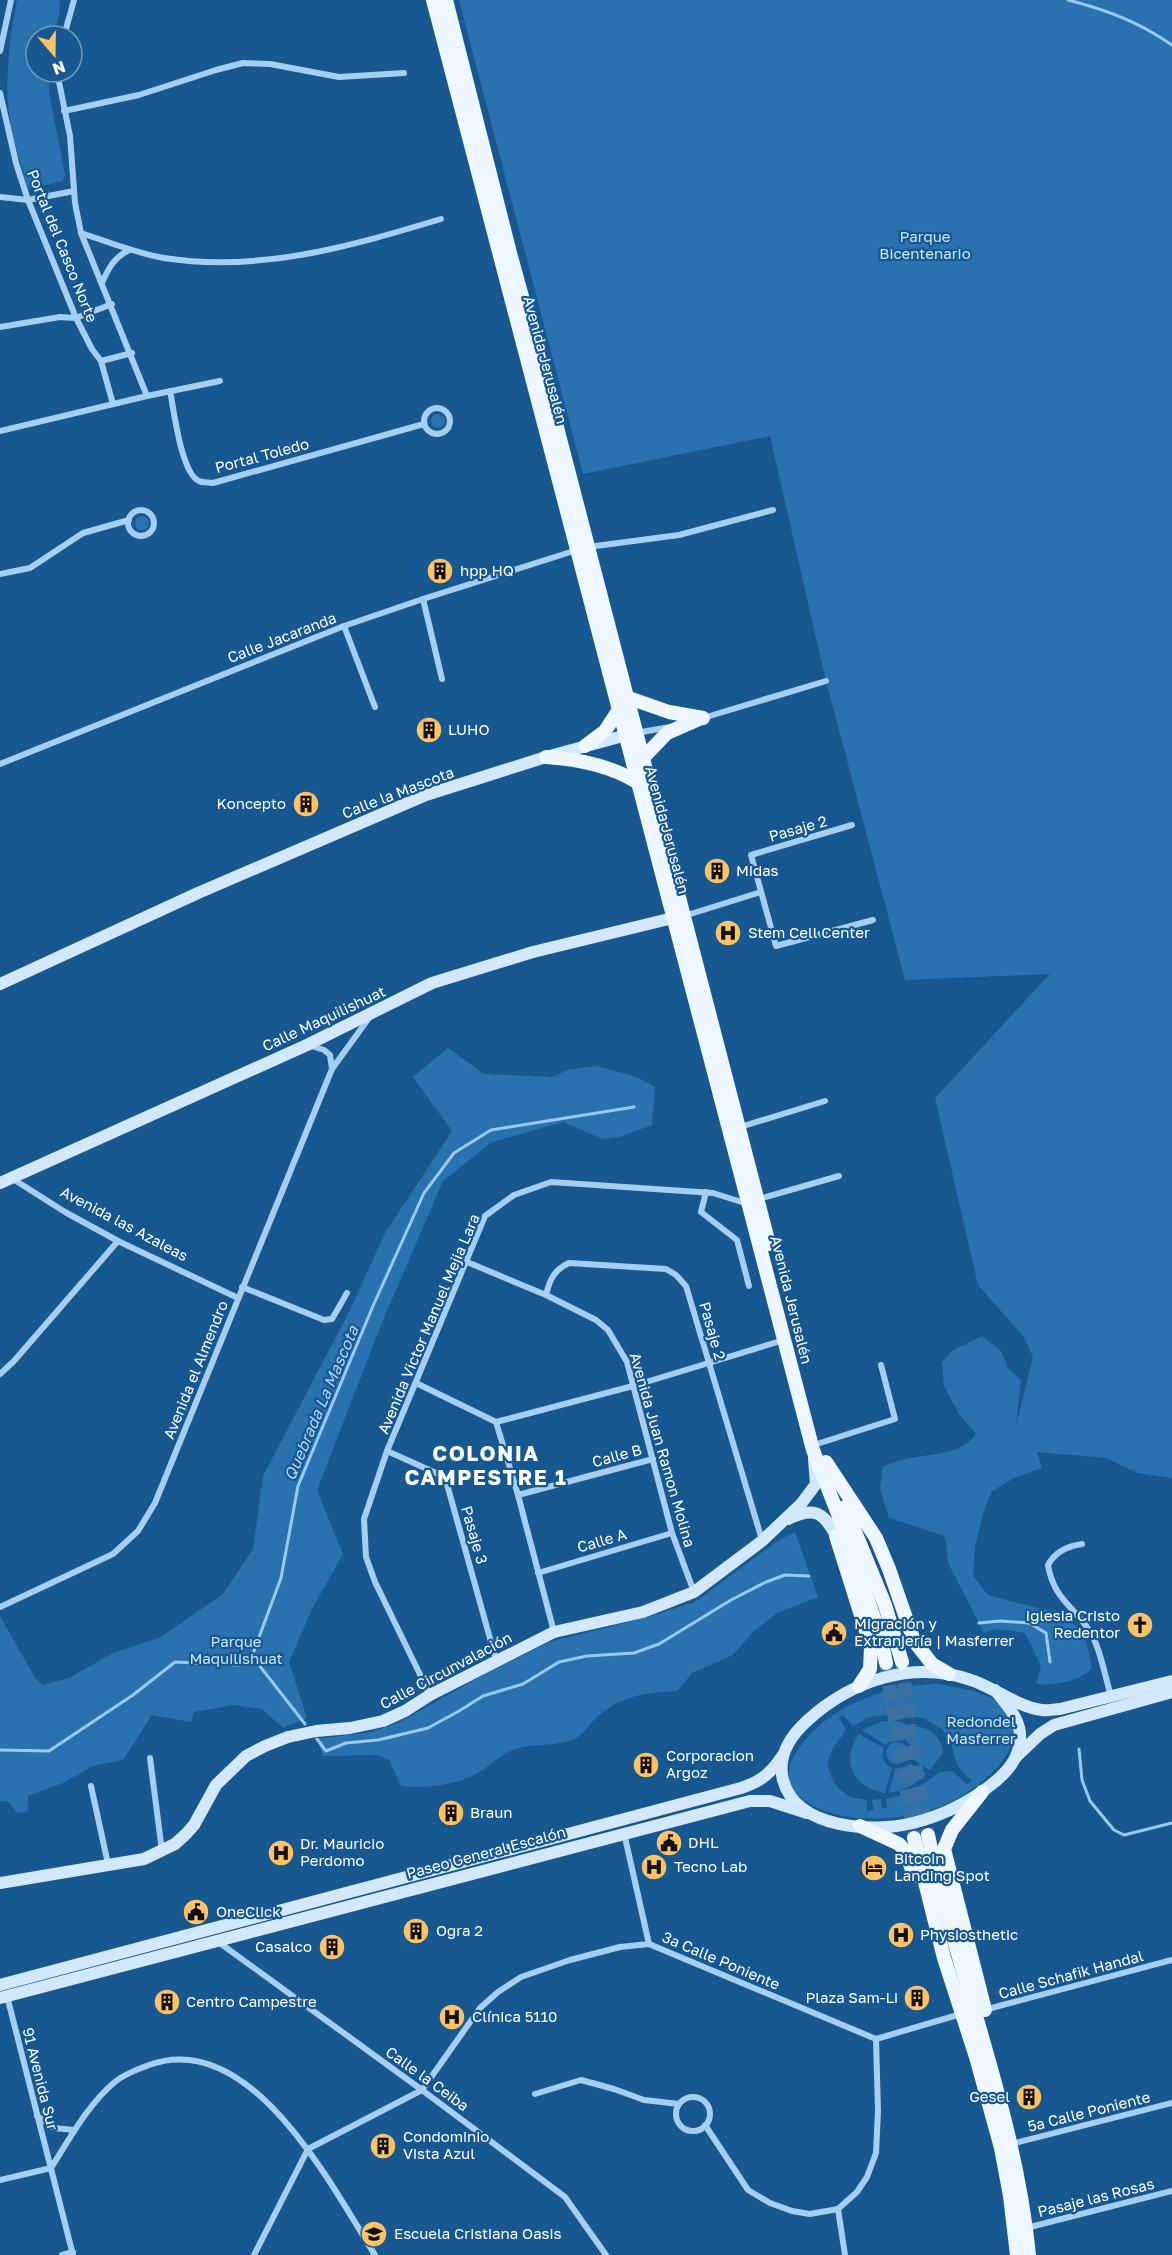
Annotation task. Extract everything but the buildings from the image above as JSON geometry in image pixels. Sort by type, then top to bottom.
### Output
[{"type":"main road","name":"Avenida Jerusalén","points":[[433,0],[583,549],[626,697],[637,782],[740,1128],[784,1340],[838,1514],[881,1638],[886,1663]]},
{"type":"main road","name":"Avenida Jerusalén","points":[[446,0],[539,358],[618,711],[643,758],[678,916],[779,1287],[816,1446],[826,1462],[885,1605],[902,1662]]},
{"type":"main road","points":[[626,697],[669,712],[703,718]]},
{"type":"main road","points":[[585,746],[605,731],[618,711]]},
{"type":"main road","points":[[643,758],[667,733],[703,718]]},
{"type":"main road","name":"Calle la Mascota","points":[[0,984],[198,893],[426,795],[630,733]]},
{"type":"main road","points":[[546,757],[578,760],[637,782]]},
{"type":"main road","name":"Calle Maquilishuat","points":[[3,1176],[307,1045],[432,983],[485,966],[678,916]]},
{"type":"main road","points":[[816,1446],[837,1537],[872,1647],[870,1669],[859,1686]]},
{"type":"main road","name":"Calle Circunvalación","points":[[0,1883],[144,1859],[162,1852],[175,1844],[194,1825],[216,1785],[246,1756],[265,1746],[288,1737],[316,1731],[350,1728],[383,1721],[405,1712],[430,1695],[554,1632],[643,1612],[694,1592],[762,1541],[801,1504],[816,1484],[816,1446]]},
{"type":"main road","points":[[826,1462],[876,1538],[914,1641],[932,1664],[949,1674]]},
{"type":"main road","name":"Calle Circunvalación","points":[[781,1522],[801,1513],[816,1513],[826,1519],[837,1537]]},
{"type":"main road","points":[[1172,1681],[1060,1709],[1042,1710],[971,1680],[949,1674],[921,1671],[901,1674],[859,1686],[828,1704],[798,1729],[783,1755],[782,1773],[787,1789],[798,1806],[807,1813],[828,1821],[860,1826],[885,1827],[911,1824],[952,1810],[982,1792],[1001,1778],[1016,1757],[1040,1734],[1054,1725],[1172,1692]]},
{"type":"main road","points":[[995,1690],[1018,1723],[1020,1744],[1016,1757]]},
{"type":"main road","name":"Paseo General Escalón","points":[[0,1984],[741,1788],[766,1778],[783,1755]]},
{"type":"main road","points":[[982,1792],[951,1830],[944,1849],[1007,2175],[1017,2255]]},
{"type":"main road","name":"Paseo General Escalón","points":[[3,1997],[624,1832],[750,1801],[770,1802],[807,1813]]},
{"type":"main road","points":[[860,1826],[891,1840],[906,1852],[952,2005],[975,2012]]},
{"type":"main road","points":[[928,1835],[949,1923],[1011,2144],[1029,2255]]},
{"type":"main road","points":[[914,1838],[945,1958],[975,2012]]},
{"type":"street","points":[[0,51],[11,0]]},
{"type":"street","points":[[67,24],[74,0]]},
{"type":"street","points":[[64,111],[139,95],[216,69],[243,63],[270,64],[339,77],[404,74]]},
{"type":"street","points":[[59,84],[70,136],[74,190],[81,233],[132,353],[147,396]]},
{"type":"street","name":"Portal del Casco Norte","points":[[0,93],[16,163],[28,200],[76,318],[101,361],[113,404]]},
{"type":"street","points":[[0,197],[28,200],[74,190]]},
{"type":"street","points":[[81,233],[129,250],[165,258],[247,262],[289,258],[369,240],[441,219]]},
{"type":"street","points":[[102,283],[110,264],[117,256],[129,250]]},
{"type":"street","points":[[0,327],[60,317],[76,318],[112,304]]},
{"type":"street","points":[[101,361],[132,353]]},
{"type":"street","points":[[0,432],[147,396],[220,381]]},
{"type":"street","name":"Portal Toledo","points":[[170,392],[181,448],[190,473],[199,481],[213,483],[424,424]]},
{"type":"street","points":[[433,408],[445,410],[450,417],[449,425],[440,433],[432,433],[424,424],[427,412],[433,408]]},
{"type":"street","name":"Calle Jacaranda","points":[[0,764],[344,626],[423,599],[583,549],[679,535],[772,510]]},
{"type":"street","points":[[0,574],[30,568],[83,533],[129,520],[133,513],[145,511],[152,515],[154,523],[148,534],[140,535],[132,532],[129,520]]},
{"type":"street","points":[[423,599],[442,679]]},
{"type":"street","points":[[344,626],[375,707]]},
{"type":"street","name":"Calle la Mascota","points":[[630,733],[669,727],[703,718],[826,681]]},
{"type":"street","name":"Pasaje 2","points":[[760,892],[751,855],[852,825]]},
{"type":"street","points":[[760,892],[776,946],[873,920]]},
{"type":"street","name":"Calle Maquilishuat","points":[[678,916],[760,892]]},
{"type":"street","name":"Avenida el Almendro","points":[[0,1607],[113,1554],[138,1531],[155,1503],[332,1070],[371,1015]]},
{"type":"street","points":[[307,1045],[324,1050],[330,1055],[332,1070]]},
{"type":"street","points":[[740,1128],[825,1101]]},
{"type":"street","name":"Avenida las Azaleas","points":[[3,1176],[118,1241],[238,1298]]},
{"type":"street","points":[[754,1202],[839,1176]]},
{"type":"street","name":"Avenida Victor Manuel Mejia Lara","points":[[430,1695],[375,1582],[366,1557],[364,1519],[387,1451],[485,1215],[514,1195],[534,1186],[551,1182],[706,1192],[754,1202]]},
{"type":"street","points":[[706,1192],[701,1212],[737,1240],[749,1287]]},
{"type":"street","points":[[0,1374],[14,1361],[118,1241]]},
{"type":"street","name":"Avenida Juan Ramon Molina","points":[[467,1262],[546,1295],[596,1320],[608,1330],[627,1362],[672,1533],[694,1592]]},
{"type":"street","name":"Pasaje 2","points":[[546,1295],[550,1278],[569,1263],[666,1269],[676,1275],[686,1286],[762,1541]]},
{"type":"street","points":[[243,1287],[324,1320],[332,1319],[347,1293]]},
{"type":"street","points":[[416,1383],[496,1422],[633,1386],[784,1340]]},
{"type":"street","points":[[816,1446],[895,1419],[881,1365]]},
{"type":"street","points":[[496,1422],[554,1632]]},
{"type":"street","name":"Pasaje 3","points":[[387,1451],[445,1477],[496,1660]]},
{"type":"street","name":"Calle B","points":[[518,1495],[653,1459]]},
{"type":"street","name":"Calle A","points":[[538,1573],[672,1533]]},
{"type":"street","points":[[1082,1544],[1072,1545],[1055,1555],[1048,1565],[1049,1573],[1057,1594],[1091,1634],[1111,1697]]},
{"type":"street","points":[[150,1758],[162,1852]]},
{"type":"street","points":[[91,1786],[108,1865]]},
{"type":"street","points":[[624,1832],[649,1944]]},
{"type":"street","name":"Calle la Ceiba","points":[[216,1940],[565,2197],[606,2255]]},
{"type":"street","name":"3a Calle Poniente","points":[[308,2149],[422,2090],[480,2008],[506,1987],[522,1977],[570,1960],[620,1947],[649,1944],[876,2039]]},
{"type":"street","name":"Calle Schafik Handal","points":[[876,2039],[1172,1960]]},
{"type":"street","name":"91 Avenida Sur","points":[[3,1997],[73,2254]]},
{"type":"street","points":[[705,2125],[748,2190],[770,2203],[792,2211],[810,2214],[838,2209],[857,2192],[867,2177],[876,2153],[878,2110],[876,2039]]},
{"type":"street","points":[[0,2180],[51,2168],[74,2130],[97,2099],[117,2080],[165,2059],[188,2058],[209,2063],[230,2073],[257,2093],[308,2149],[375,2255]]},
{"type":"street","points":[[536,2094],[581,2080],[644,2100],[679,2104],[688,2098],[699,2098],[710,2110],[708,2121],[695,2130],[685,2128],[676,2115],[679,2104]]},
{"type":"street","name":"5a Calle Poniente","points":[[1011,2144],[1172,2103]]},
{"type":"street","points":[[37,2116],[54,2128],[74,2130]]},
{"type":"street","points":[[254,2255],[308,2149]]},
{"type":"street","name":"Pasaje las Rosas","points":[[1026,2228],[1172,2191]]},
{"type":"street","points":[[838,2209],[845,2255]]},
{"type":"street","points":[[62,2255],[73,2254]]},
{"type":"green space","points":[[17,0],[60,0],[56,24],[24,24],[24,84],[49,84],[65,175],[62,181],[30,189],[26,181],[15,146],[8,104],[10,43]]},
{"type":"green space","name":"Parque Bicentenario","points":[[459,0],[1172,0],[1172,1478],[1138,1473],[1106,1458],[1037,1452],[1042,1468],[1014,1478],[992,1491],[984,1510],[975,1546],[973,1576],[988,1595],[1061,1612],[1085,1635],[1092,1668],[1073,1680],[1058,1684],[1036,1684],[1041,1666],[1025,1633],[996,1629],[984,1633],[948,1563],[946,1541],[942,1535],[889,1518],[880,1489],[883,1466],[953,1450],[962,1446],[976,1434],[959,1414],[944,1386],[942,1362],[953,1350],[982,1336],[1001,1351],[1008,1368],[1021,1380],[1016,1425],[1033,1357],[1023,1336],[978,1285],[935,1098],[1050,974],[905,980],[824,673],[770,436],[583,474]]},
{"type":"green space","points":[[438,414],[443,416],[445,421],[443,426],[438,428],[433,426],[431,421],[433,416]]},
{"type":"green space","points":[[142,516],[147,518],[149,523],[147,528],[142,530],[137,528],[135,523],[137,518]]},
{"type":"green space","name":"Parque Maquilishuat","points":[[448,1048],[484,1074],[553,1077],[567,1070],[597,1066],[637,1077],[655,1087],[652,1125],[619,1137],[603,1139],[563,1122],[492,1142],[443,1181],[383,1320],[317,1490],[343,1554],[312,1609],[289,1662],[307,1718],[283,1728],[262,1709],[234,1705],[194,1712],[191,1722],[152,1715],[123,1760],[93,1766],[63,1783],[28,1796],[28,1811],[17,1813],[9,1802],[0,1801],[0,1616],[34,1676],[42,1685],[69,1678],[113,1653],[161,1637],[223,1594],[253,1549],[263,1476],[349,1312],[385,1233],[452,1131],[413,1077]]},
{"type":"green space","points":[[795,1532],[818,1597],[777,1613],[753,1632],[733,1655],[692,1673],[677,1691],[634,1696],[616,1704],[597,1717],[578,1737],[556,1744],[513,1750],[473,1776],[453,1783],[420,1787],[401,1786],[389,1760],[377,1755],[323,1756],[317,1739],[372,1732],[398,1723],[485,1674],[550,1642],[648,1617],[695,1602],[777,1541]]},
{"type":"green space","name":"Redondel Masferrer","points":[[938,1684],[974,1691],[991,1698],[1005,1709],[1013,1723],[1014,1737],[1009,1751],[989,1776],[951,1802],[896,1817],[867,1818],[839,1815],[822,1810],[798,1795],[789,1779],[791,1762],[801,1745],[823,1723],[850,1705],[874,1695],[899,1688]],"holes":[[[900,1705],[902,1714],[923,1718],[942,1729],[951,1742],[957,1765],[971,1781],[967,1785],[953,1771],[940,1772],[910,1793],[886,1799],[887,1808],[882,1808],[881,1799],[872,1800],[874,1810],[867,1811],[867,1800],[853,1798],[841,1791],[830,1774],[828,1767],[830,1754],[846,1729],[839,1718],[843,1715],[853,1726],[870,1717],[897,1714],[896,1706]]]},
{"type":"green space","points":[[883,1721],[897,1721],[906,1724],[902,1740],[892,1740],[886,1745],[862,1730]]},
{"type":"green space","points":[[912,1726],[929,1730],[940,1741],[943,1753],[930,1770],[912,1759],[913,1747],[906,1741]]},
{"type":"green space","points":[[859,1734],[884,1748],[882,1758],[892,1768],[885,1793],[865,1785],[853,1772],[850,1763],[851,1754],[853,1744]]},
{"type":"green space","points":[[897,1742],[905,1745],[908,1753],[905,1761],[897,1764],[889,1761],[886,1753],[889,1745]]},
{"type":"green space","points":[[910,1764],[926,1773],[910,1786],[889,1793],[895,1769]]},
{"type":"waterway","points":[[1068,0],[1122,18],[1172,45]]},
{"type":"waterway","name":"Quebrada La Mascota","points":[[0,1750],[49,1751],[133,1695],[175,1662],[239,1665],[252,1656],[281,1578],[298,1486],[373,1306],[424,1193],[454,1153],[491,1130],[634,1107]]},
{"type":"waterway","points":[[317,1739],[326,1751],[346,1743],[378,1740],[428,1728],[483,1696],[523,1684],[559,1662],[587,1656],[634,1653],[659,1644],[731,1600],[766,1582],[785,1575],[809,1576]]},
{"type":"waterway","points":[[979,1623],[1000,1621],[1029,1623],[1046,1633],[1050,1662]]},
{"type":"waterway","points":[[252,1656],[305,1724]]},
{"type":"waterway","points":[[1079,1749],[1082,1780],[1090,1801],[1114,1830],[1124,1835],[1172,1823]]},
{"type":"tunnel","points":[[902,1662],[911,1744],[928,1835]]},
{"type":"tunnel","points":[[886,1665],[914,1836]]},
{"type":"place","name":"hpp HQ","points":[[440,571]]},
{"type":"place","name":"LUHO","points":[[429,730]]},
{"type":"place","name":"Koncepto","points":[[306,804]]},
{"type":"place","name":"Midas","points":[[717,871]]},
{"type":"place","name":"Stem Cell Center","points":[[728,933]]},
{"type":"place","name":"Iglesia Cristo Redentor","points":[[1140,1625]]},
{"type":"place","name":"Migración y Extranjería | Masferrer","points":[[834,1633]]},
{"type":"place","name":"Corporacion Argoz","points":[[646,1765]]},
{"type":"place","name":"Braun","points":[[451,1813]]},
{"type":"place","name":"DHL","points":[[669,1843]]},
{"type":"place","name":"Dr. Mauricio Perdomo","points":[[281,1853]]},
{"type":"place","name":"Tecno Lab","points":[[654,1867]]},
{"type":"place","name":"Bitcoin Landing Spot","points":[[874,1868]]},
{"type":"place","name":"OneClick","points":[[196,1912]]},
{"type":"place","name":"Ogra 2","points":[[416,1931]]},
{"type":"place","name":"Physiosthetic","points":[[901,1935]]},
{"type":"place","name":"Casalco","points":[[332,1947]]},
{"type":"place","name":"Plaza Sam-Li","points":[[917,1998]]},
{"type":"place","name":"Centro Campestre","points":[[167,2002]]},
{"type":"place","name":"Clínica 5110","points":[[452,2017]]},
{"type":"place","name":"Gesel","points":[[1029,2097]]},
{"type":"place","name":"Condominio Vista Azul","points":[[383,2146]]},
{"type":"place","name":"Escuela Cristiana Oasis","points":[[374,2234]]},
{"type":"district","name":"COLONIA CAMPESTRE 1","points":[[486,1466]]}]
